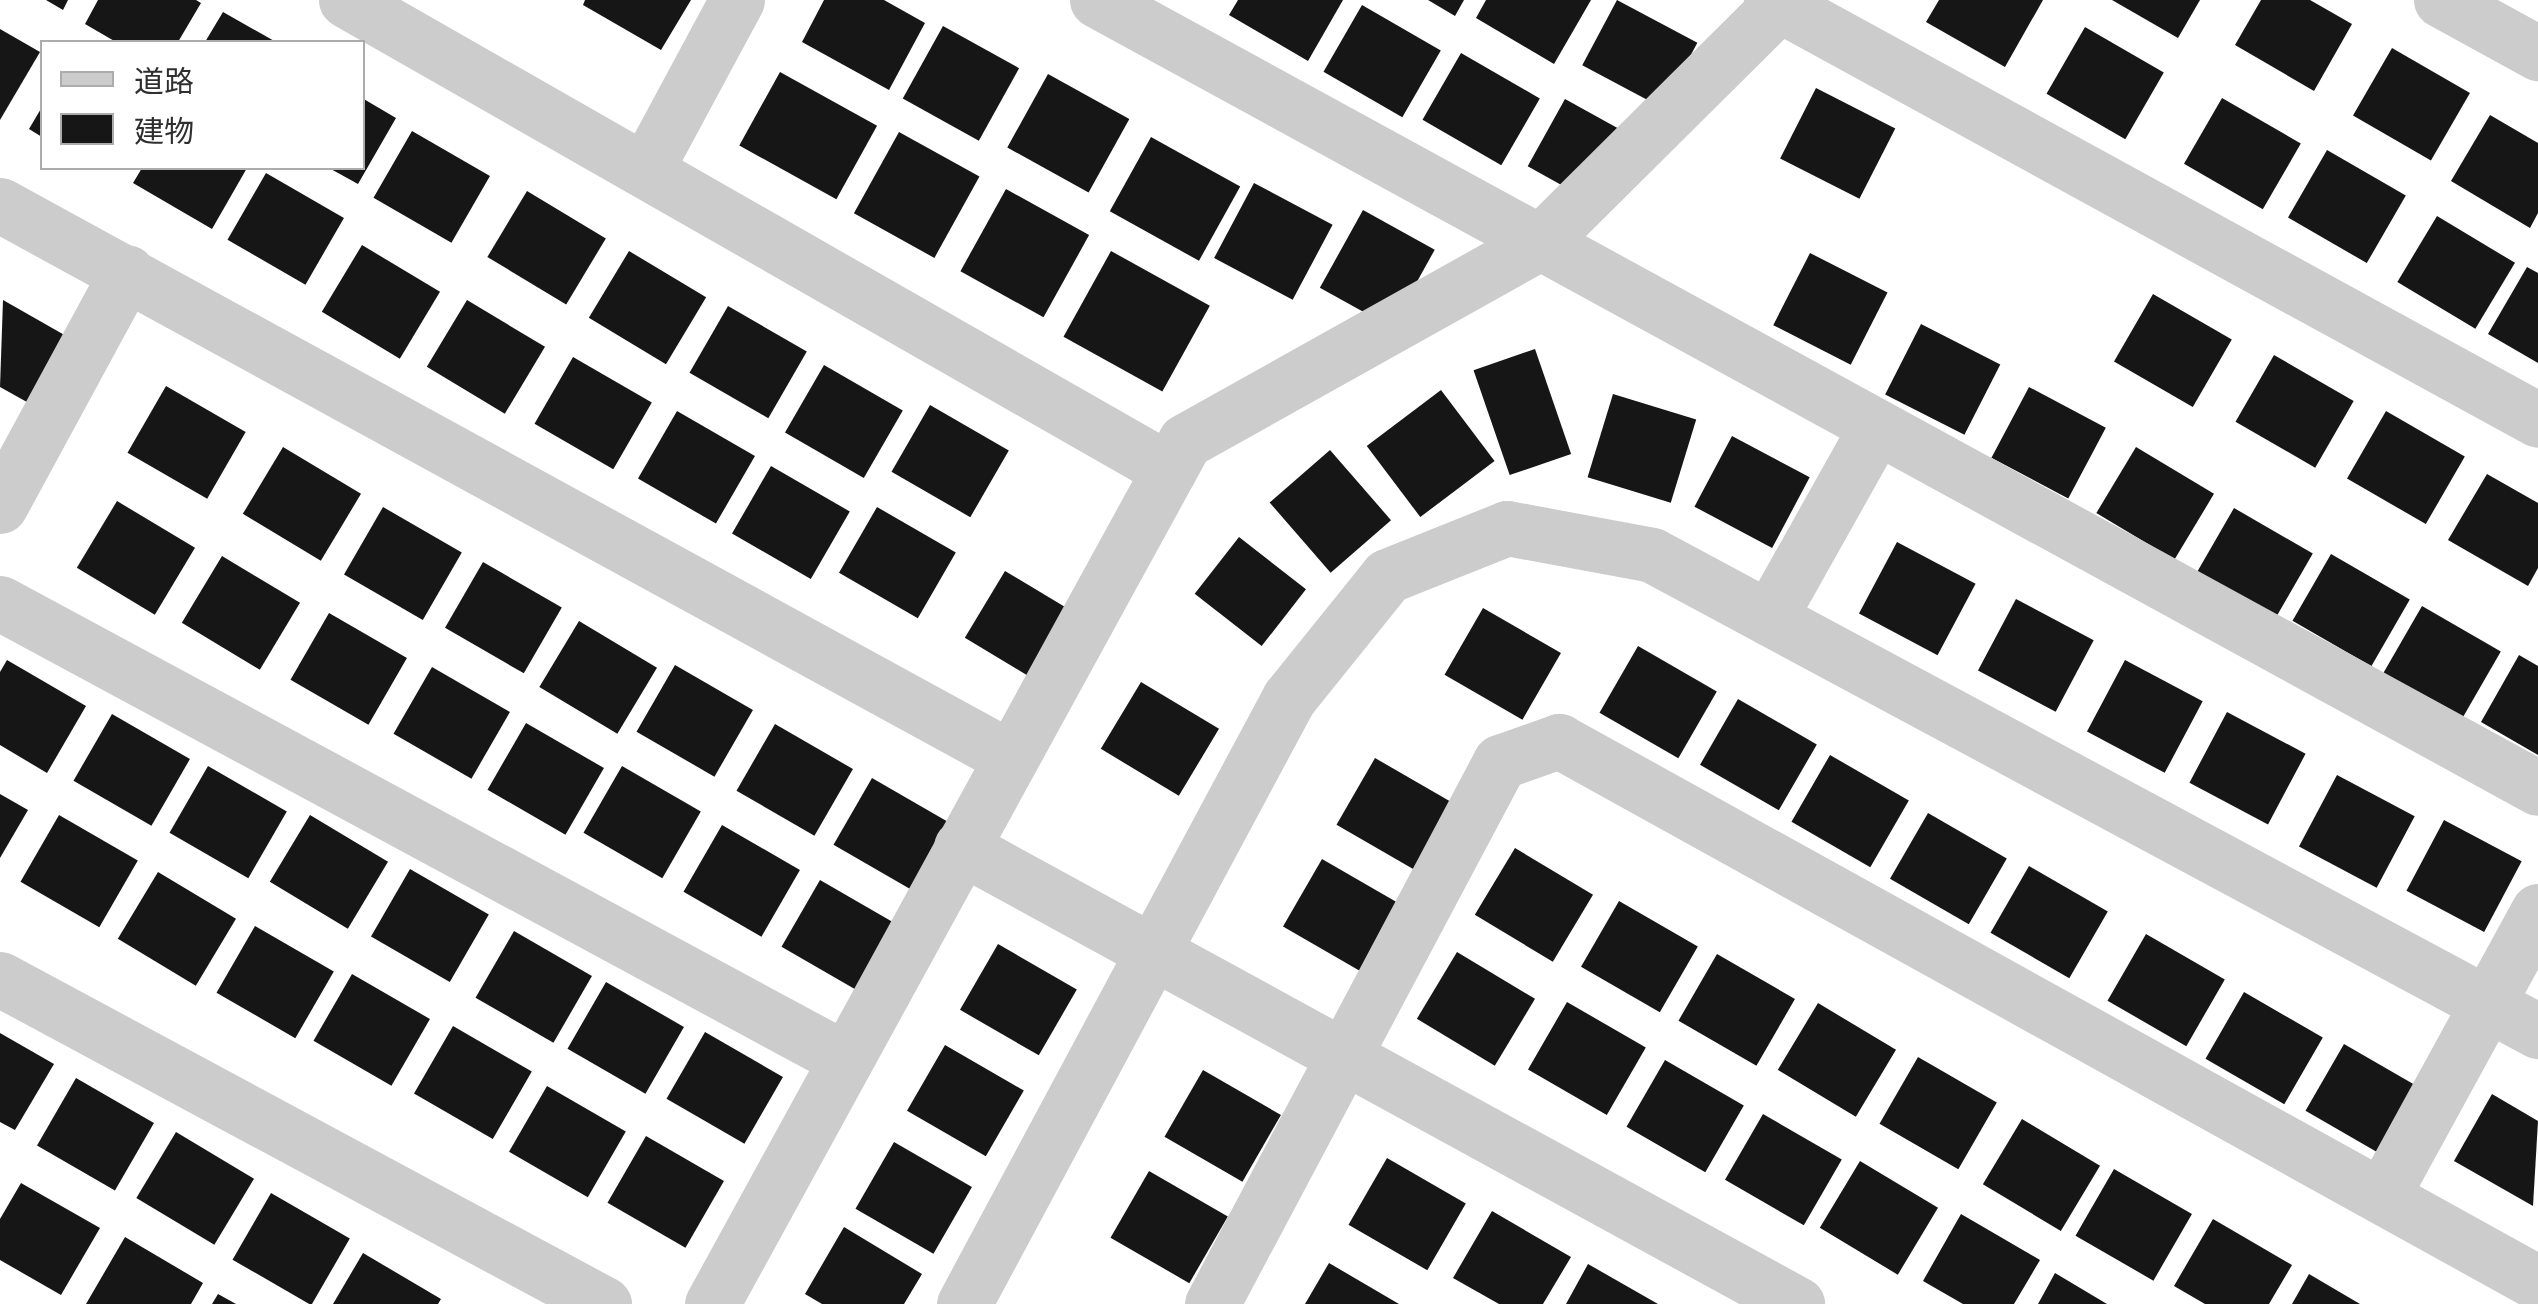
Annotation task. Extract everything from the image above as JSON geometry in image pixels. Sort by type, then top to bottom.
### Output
[{"type":"street","points":[[346,0],[1169,470]]},
{"type":"street","points":[[646,168],[737,0]]},
{"type":"street","points":[[1098,0],[2538,788]]},
{"type":"street","points":[[2441,0],[2538,53]]},
{"type":"street","points":[[712,1304],[1184,441],[1539,242],[1778,2],[2538,420]]},
{"type":"street","points":[[0,204],[1009,757]]},
{"type":"street","points":[[0,506],[127,272]]},
{"type":"street","points":[[1768,618],[1876,427]]},
{"type":"street","points":[[964,1304],[1156,956],[1289,698],[1386,576],[1507,528],[1652,555],[2538,1030]]},
{"type":"street","points":[[0,603],[845,1058]]},
{"type":"street","points":[[1212,1304],[1500,762],[1559,740],[2538,1283]]},
{"type":"street","points":[[960,848],[1798,1304]]},
{"type":"street","points":[[2382,1196],[2538,911]]},
{"type":"street","points":[[0,978],[604,1304]]},
{"type":"building","points":[[46,0],[68,0],[63,10]]},
{"type":"building","points":[[98,0],[201,3],[179,40],[113,40],[85,24]]},
{"type":"building","points":[[585,0],[691,0],[661,50],[583,5]]},
{"type":"building","points":[[824,0],[884,0],[925,23],[889,90],[802,42]]},
{"type":"building","points":[[1238,0],[1343,0],[1308,61],[1229,15]]},
{"type":"building","points":[[1428,0],[1464,0],[1455,16]]},
{"type":"building","points":[[1486,0],[1591,0],[1554,64],[1476,18]]},
{"type":"building","points":[[1617,0],[1697,43],[1663,108],[1582,65]]},
{"type":"building","points":[[1939,0],[2043,0],[2005,67],[1926,22]]},
{"type":"building","points":[[2112,0],[2200,0],[2178,38]]},
{"type":"building","points":[[2261,0],[2310,0],[2352,24],[2314,91],[2235,45]]},
{"type":"building","points":[[1362,5],[1441,50],[1402,117],[1324,72]]},
{"type":"building","points":[[223,12],[272,40],[206,40]]},
{"type":"building","points":[[943,26],[1019,68],[979,141],[903,99]]},
{"type":"building","points":[[2085,27],[2164,72],[2125,139],[2046,94]]},
{"type":"building","points":[[0,29],[40,52],[0,120]]},
{"type":"building","points":[[2392,48],[2470,93],[2431,161],[2353,116]]},
{"type":"building","points":[[1461,53],[1540,98],[1501,165],[1422,120]]},
{"type":"building","points":[[780,72],[877,126],[836,199],[739,145]]},
{"type":"building","points":[[1048,74],[1129,119],[1089,193],[1007,147]]},
{"type":"building","points":[[1816,88],[1895,128],[1859,199],[1780,158]]},
{"type":"building","points":[[2222,98],[2301,144],[2263,209],[2184,164]]},
{"type":"building","points":[[1565,99],[1645,144],[1608,211],[1528,166]]},
{"type":"building","points":[[365,100],[396,118],[358,184],[333,170],[365,170]]},
{"type":"building","points":[[40,110],[40,136],[29,129]]},
{"type":"building","points":[[2490,115],[2538,143],[2538,213],[2530,228],[2451,181]]},
{"type":"building","points":[[412,131],[490,176],[451,243],[374,198]]},
{"type":"building","points":[[899,132],[979,177],[934,258],[854,213]]},
{"type":"building","points":[[1151,137],[1240,186],[1199,261],[1110,211]]},
{"type":"building","points":[[2327,150],[2406,196],[2367,263],[2288,218]]},
{"type":"building","points":[[141,170],[246,170],[212,229],[133,183]]},
{"type":"building","points":[[266,173],[344,218],[305,285],[228,240]]},
{"type":"building","points":[[1254,183],[1333,225],[1293,300],[1214,258]]},
{"type":"building","points":[[1006,189],[1089,235],[1044,317],[960,271]]},
{"type":"building","points":[[527,191],[606,238],[566,304],[487,257]]},
{"type":"building","points":[[1363,210],[1435,250],[1392,328],[1320,288]]},
{"type":"building","points":[[2437,216],[2515,263],[2475,329],[2397,282]]},
{"type":"building","points":[[362,245],[440,292],[400,359],[322,312]]},
{"type":"building","points":[[629,251],[706,297],[666,364],[589,318]]},
{"type":"building","points":[[1111,251],[1210,306],[1162,391],[1063,337]]},
{"type":"building","points":[[1810,253],[1888,292],[1851,365],[1773,325]]},
{"type":"building","points":[[2527,267],[2538,273],[2538,363],[2488,334]]},
{"type":"building","points":[[2153,294],[2232,340],[2193,407],[2114,362]]},
{"type":"building","points":[[3,300],[82,345],[43,411],[0,387]]},
{"type":"building","points":[[467,300],[545,347],[505,414],[427,367]]},
{"type":"building","points":[[728,306],[807,351],[768,418],[690,373]]},
{"type":"building","points":[[1921,324],[2000,364],[1964,435],[1885,394]]},
{"type":"building","points":[[1535,349],[1571,454],[1510,475],[1474,370]]},
{"type":"building","points":[[2274,355],[2354,401],[2315,468],[2236,422]]},
{"type":"building","points":[[573,357],[652,402],[613,469],[534,424]]},
{"type":"building","points":[[824,365],[903,411],[864,478],[785,433]]},
{"type":"building","points":[[166,386],[246,432],[207,499],[128,453]]},
{"type":"building","points":[[2029,387],[2106,428],[2068,498],[1991,458]]},
{"type":"building","points":[[1441,390],[1495,461],[1420,517],[1367,446]]},
{"type":"building","points":[[1613,394],[1696,419],[1671,503],[1588,477]]},
{"type":"building","points":[[930,405],[1009,450],[970,517],[892,472]]},
{"type":"building","points":[[677,411],[755,456],[716,524],[638,479]]},
{"type":"building","points":[[2386,411],[2465,456],[2426,524],[2347,479]]},
{"type":"building","points":[[1732,436],[1810,477],[1772,548],[1694,507]]},
{"type":"building","points":[[283,447],[361,494],[321,561],[243,514]]},
{"type":"building","points":[[2136,447],[2214,494],[2174,560],[2096,513]]},
{"type":"building","points":[[1330,450],[1391,520],[1331,573],[1270,502]]},
{"type":"building","points":[[771,466],[850,512],[811,579],[732,534]]},
{"type":"building","points":[[2487,474],[2538,503],[2538,568],[2528,586],[2448,540]]},
{"type":"building","points":[[117,501],[195,548],[155,615],[77,568]]},
{"type":"building","points":[[383,507],[462,552],[423,620],[344,575]]},
{"type":"building","points":[[877,507],[956,552],[918,618],[839,573]]},
{"type":"building","points":[[2234,508],[2313,554],[2274,620],[2196,575]]},
{"type":"building","points":[[1239,537],[1306,589],[1262,646],[1195,594]]},
{"type":"building","points":[[1897,542],[1976,584],[1938,655],[1859,614]]},
{"type":"building","points":[[2331,554],[2410,600],[2371,666],[2292,621]]},
{"type":"building","points":[[222,556],[300,603],[260,670],[182,623]]},
{"type":"building","points":[[483,562],[562,608],[524,673],[445,628]]},
{"type":"building","points":[[1005,571],[1083,618],[1043,685],[965,638]]},
{"type":"building","points":[[2016,599],[2094,640],[2056,712],[1978,671]]},
{"type":"building","points":[[2422,606],[2501,652],[2462,718],[2384,673]]},
{"type":"building","points":[[1483,608],[1561,653],[1522,720],[1444,675]]},
{"type":"building","points":[[329,613],[407,658],[368,725],[290,680]]},
{"type":"building","points":[[579,621],[657,668],[617,734],[539,687]]},
{"type":"building","points":[[1638,646],[1717,691],[1678,758],[1600,713]]},
{"type":"building","points":[[2519,655],[2538,666],[2538,755],[2481,722]]},
{"type":"building","points":[[7,660],[86,706],[47,773],[0,745],[0,672]]},
{"type":"building","points":[[2125,660],[2203,701],[2165,773],[2087,732]]},
{"type":"building","points":[[675,665],[753,710],[714,777],[636,732]]},
{"type":"building","points":[[432,667],[510,712],[471,779],[394,734]]},
{"type":"building","points":[[1141,682],[1219,729],[1179,796],[1101,749]]},
{"type":"building","points":[[1738,699],[1817,744],[1779,810],[1700,765]]},
{"type":"building","points":[[2227,712],[2306,754],[2268,824],[2189,783]]},
{"type":"building","points":[[112,714],[190,759],[151,826],[74,781]]},
{"type":"building","points":[[526,723],[604,768],[565,835],[488,790]]},
{"type":"building","points":[[775,724],[853,769],[814,836],[736,791]]},
{"type":"building","points":[[1830,755],[1909,800],[1870,867],[1792,822]]},
{"type":"building","points":[[1375,758],[1453,803],[1414,870],[1336,825]]},
{"type":"building","points":[[208,766],[287,812],[248,878],[170,833]]},
{"type":"building","points":[[622,766],[701,812],[662,878],[584,833]]},
{"type":"building","points":[[2337,775],[2415,816],[2377,888],[2299,847]]},
{"type":"building","points":[[872,778],[951,824],[912,890],[834,845]]},
{"type":"building","points":[[0,794],[28,810],[0,858]]},
{"type":"building","points":[[1928,813],[2007,858],[1969,924],[1890,879]]},
{"type":"building","points":[[59,815],[138,860],[99,927],[20,882]]},
{"type":"building","points":[[310,815],[388,862],[348,929],[270,882]]},
{"type":"building","points":[[2444,820],[2522,861],[2484,932],[2406,891]]},
{"type":"building","points":[[722,825],[800,870],[761,937],[684,892]]},
{"type":"building","points":[[1515,848],[1593,895],[1553,962],[1475,915]]},
{"type":"building","points":[[1322,859],[1401,905],[1362,972],[1283,927]]},
{"type":"building","points":[[2029,866],[2108,911],[2069,978],[1990,933]]},
{"type":"building","points":[[410,869],[489,914],[450,982],[371,937]]},
{"type":"building","points":[[158,872],[236,919],[196,986],[118,939]]},
{"type":"building","points":[[820,880],[898,925],[859,992],[782,947]]},
{"type":"building","points":[[1619,901],[1698,946],[1660,1012],[1581,967]]},
{"type":"building","points":[[255,926],[334,972],[295,1038],[216,993]]},
{"type":"building","points":[[514,931],[592,976],[553,1043],[476,998]]},
{"type":"building","points":[[2146,934],[2225,980],[2186,1046],[2108,1001]]},
{"type":"building","points":[[998,944],[1077,989],[1039,1055],[960,1010]]},
{"type":"building","points":[[1457,952],[1535,999],[1495,1066],[1417,1019]]},
{"type":"building","points":[[1717,954],[1795,999],[1756,1066],[1678,1021]]},
{"type":"building","points":[[352,974],[430,1019],[391,1086],[314,1041]]},
{"type":"building","points":[[606,982],[684,1027],[645,1094],[568,1049]]},
{"type":"building","points":[[2244,992],[2323,1038],[2284,1104],[2206,1059]]},
{"type":"building","points":[[1567,1002],[1646,1048],[1607,1115],[1528,1070]]},
{"type":"building","points":[[1818,1003],[1896,1050],[1856,1117],[1778,1070]]},
{"type":"building","points":[[453,1026],[532,1072],[493,1139],[414,1094]]},
{"type":"building","points":[[705,1032],[783,1077],[744,1144],[666,1099]]},
{"type":"building","points":[[0,1033],[54,1064],[15,1130],[0,1122]]},
{"type":"building","points":[[2344,1044],[2423,1090],[2384,1156],[2306,1111]]},
{"type":"building","points":[[945,1045],[1024,1090],[986,1156],[907,1111]]},
{"type":"building","points":[[1918,1057],[1997,1102],[1958,1169],[1880,1124]]},
{"type":"building","points":[[1665,1060],[1744,1106],[1705,1172],[1626,1127]]},
{"type":"building","points":[[1203,1070],[1281,1115],[1242,1182],[1164,1137]]},
{"type":"building","points":[[76,1078],[154,1123],[115,1191],[37,1146]]},
{"type":"building","points":[[547,1086],[626,1132],[588,1197],[509,1152]]},
{"type":"building","points":[[2492,1094],[2538,1121],[2533,1206],[2454,1161]]},
{"type":"building","points":[[1763,1114],[1842,1160],[1804,1225],[1725,1180]]},
{"type":"building","points":[[2022,1119],[2100,1166],[2061,1231],[1983,1184]]},
{"type":"building","points":[[176,1132],[254,1179],[214,1245],[136,1198]]},
{"type":"building","points":[[646,1136],[724,1181],[685,1248],[608,1203]]},
{"type":"building","points":[[894,1142],[972,1187],[933,1254],[856,1209]]},
{"type":"building","points":[[1387,1158],[1466,1204],[1427,1270],[1348,1225]]},
{"type":"building","points":[[1860,1161],[1938,1208],[1898,1275],[1820,1228]]},
{"type":"building","points":[[2114,1169],[2192,1214],[2153,1281],[2076,1236]]},
{"type":"building","points":[[1149,1171],[1228,1216],[1189,1283],[1110,1238]]},
{"type":"building","points":[[21,1183],[100,1228],[61,1295],[0,1260],[0,1219]]},
{"type":"building","points":[[271,1193],[350,1238],[312,1304],[232,1260]]},
{"type":"building","points":[[1492,1211],[1571,1257],[1543,1304],[1499,1304],[1453,1278]]},
{"type":"building","points":[[1961,1214],[2040,1260],[2014,1304],[1963,1304],[1923,1281]]},
{"type":"building","points":[[2213,1219],[2292,1265],[2269,1304],[2205,1304],[2174,1286]]},
{"type":"building","points":[[844,1227],[922,1274],[904,1304],[822,1304],[805,1294]]},
{"type":"building","points":[[125,1237],[203,1283],[191,1304],[86,1304]]},
{"type":"building","points":[[363,1253],[441,1299],[438,1304],[333,1304]]},
{"type":"building","points":[[1329,1263],[1399,1304],[1305,1304]]},
{"type":"building","points":[[1588,1264],[1658,1304],[1566,1304]]},
{"type":"building","points":[[2055,1273],[2107,1304],[2038,1304]]},
{"type":"building","points":[[2309,1274],[2360,1304],[2292,1304]]},
{"type":"building","points":[[218,1294],[236,1304],[212,1304]]}]
